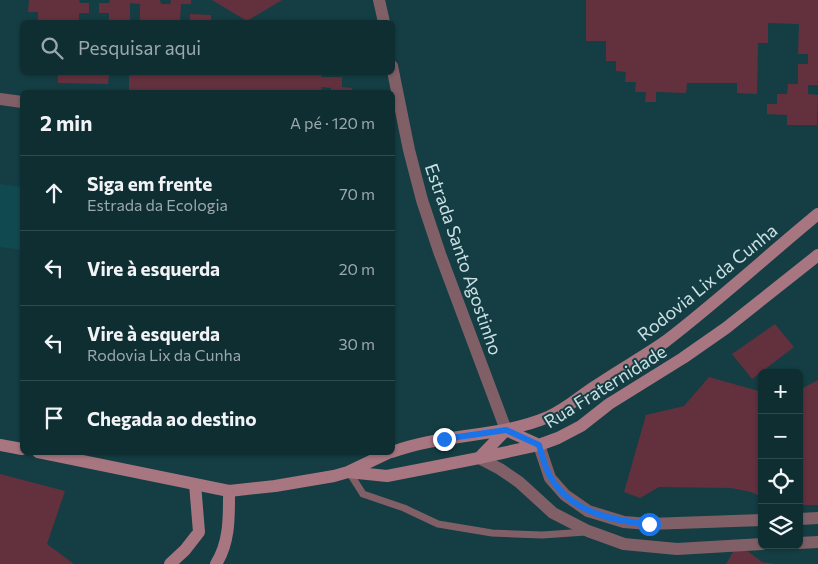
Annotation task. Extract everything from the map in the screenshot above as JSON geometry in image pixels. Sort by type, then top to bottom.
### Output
[{"type":"main road","name":"Rodovia Lix da Cunha","points":[[395,450],[444,439],[506,430],[548,417],[665,341],[818,214]]},
{"type":"main road","name":"Rua Fraternidade","points":[[348,472],[386,476],[539,445],[558,438],[581,426],[609,404],[683,358],[726,328],[818,254]]},
{"type":"main road","points":[[479,458],[506,430],[539,445]]},
{"type":"main road","points":[[0,445],[20,449]]},
{"type":"main road","name":"Rodovia Lix da Cunha","points":[[53,455],[229,491],[275,486],[348,472],[385,455]]},
{"type":"main road","points":[[170,564],[185,550],[199,532],[195,484]]},
{"type":"main road","points":[[216,564],[221,556],[228,527],[229,491]]},
{"type":"street","points":[[379,0],[384,20]]},
{"type":"street","name":"Estrada Santo Agostinho","points":[[394,75],[409,150],[422,200],[440,254],[506,430]]},
{"type":"street","points":[[0,99],[20,102]]},
{"type":"street","points":[[539,445],[550,478],[565,495],[588,511],[624,522],[649,524],[758,520]]},
{"type":"street","points":[[479,458],[519,482],[553,513],[588,532],[624,544],[677,548],[758,544]]},
{"type":"street","points":[[803,519],[818,518]]},
{"type":"street","points":[[803,542],[818,542]]},
{"type":"lane","points":[[348,472],[363,494],[404,508],[438,524],[492,533],[542,535],[588,532]]},
{"type":"shaded area","points":[[29,0],[79,0],[80,3],[89,3],[89,13],[79,13],[79,20],[38,20],[38,12],[28,12]]},
{"type":"shaded area","points":[[110,0],[160,0],[161,4],[170,4],[171,0],[191,0],[191,4],[181,4],[180,20],[140,20],[140,4],[130,3],[130,20],[109,20],[109,13],[99,13],[99,3],[109,3]]},
{"type":"shaded area","points":[[212,0],[282,0],[249,20],[245,20]]},
{"type":"shaded area","points":[[586,0],[818,0],[818,85],[808,85],[808,94],[818,95],[817,125],[787,125],[787,115],[767,114],[767,104],[777,104],[777,94],[787,94],[788,84],[798,84],[798,64],[808,64],[808,54],[798,54],[799,24],[768,23],[768,43],[758,43],[757,94],[737,93],[737,83],[687,83],[686,93],[656,92],[656,102],[645,102],[646,92],[635,92],[636,82],[625,82],[626,72],[616,71],[616,61],[606,61],[606,41],[586,41]]},
{"type":"shaded area","points":[[190,14],[211,15],[211,20],[190,20]]},
{"type":"shaded area","points":[[58,75],[109,75],[108,84],[58,83]]},
{"type":"shaded area","points":[[129,75],[322,75],[322,77],[342,77],[342,87],[352,88],[352,90],[331,90],[331,88],[322,87],[321,90],[129,90]]},
{"type":"shaded area","points":[[0,184],[20,187],[20,250],[0,247]]},
{"type":"shaded area","points":[[775,324],[794,347],[765,369],[758,369],[758,374],[752,379],[732,354]]},
{"type":"shaded area","points":[[709,377],[758,391],[758,495],[731,488],[659,487],[640,498],[624,492],[646,415],[684,406]]},
{"type":"shaded area","points":[[818,380],[818,505],[803,505],[803,388]]},
{"type":"shaded area","points":[[0,474],[65,491],[47,544],[74,564],[0,564]]},
{"type":"shaded area","points":[[738,544],[762,562],[776,564],[726,564]]},
{"type":"route","points":[[444,439],[506,430],[539,445],[550,478],[565,495],[588,511],[624,522],[649,524]]}]
